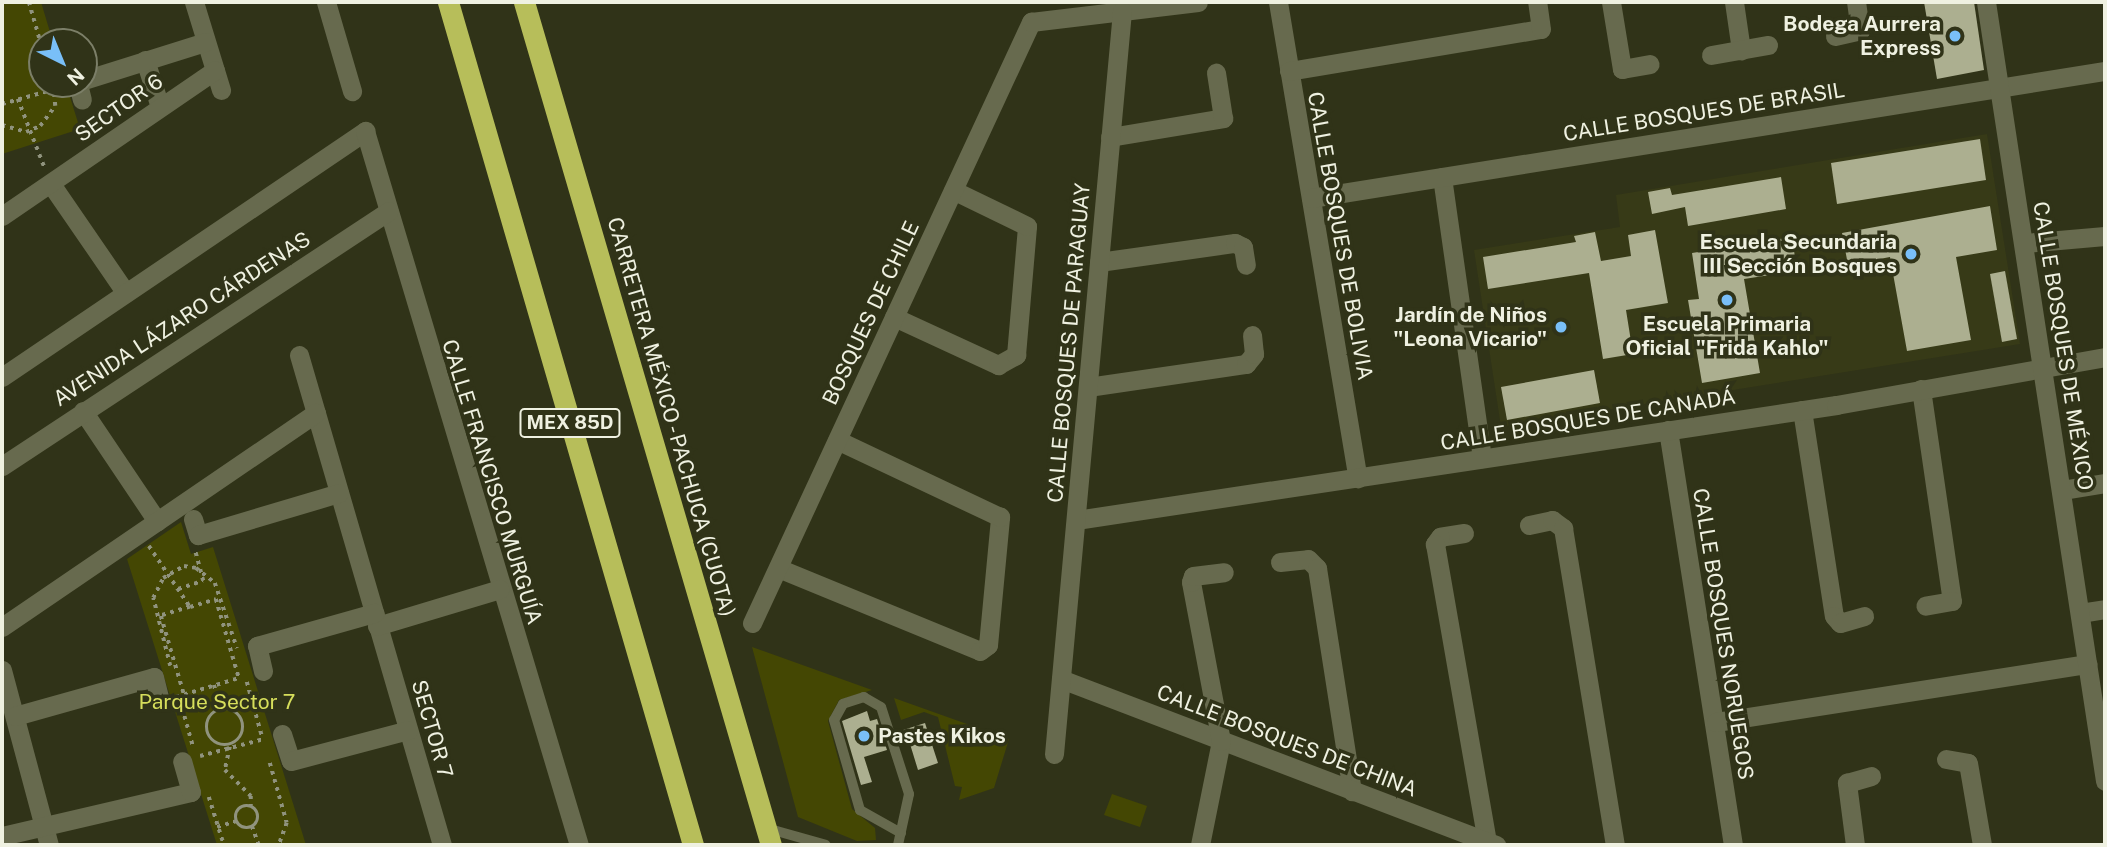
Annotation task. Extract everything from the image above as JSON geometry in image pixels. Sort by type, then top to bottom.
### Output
[{"type":"highway","name":"MEX 85D","points":[[448,2],[692,845]]},
{"type":"highway","name":"CARRETERA MÉXICO - PACHUCA (CUOTA)","points":[[524,2],[769,836]]},
{"type":"street","points":[[194,2],[221,90]]},
{"type":"street","points":[[326,2],[352,91]]},
{"type":"street","points":[[1122,11],[1198,2]]},
{"type":"street","name":"CALLE BOSQUES DE BOLIVIA","points":[[1278,2],[1358,478]]},
{"type":"street","points":[[1289,71],[1541,29],[1537,2]]},
{"type":"street","points":[[1611,2],[1622,69],[1650,64]]},
{"type":"street","points":[[1734,2],[1741,50]]},
{"type":"street","points":[[1835,36],[1860,30],[1856,2]]},
{"type":"street","name":"CALLE BOSQUES DE MÉXICO","points":[[1986,2],[2088,664],[2102,734],[2105,781]]},
{"type":"street","name":"BOSQUES DE CHILE","points":[[752,623],[1031,22],[1122,11]]},
{"type":"street","name":"CALLE BOSQUES DE PARAGUAY","points":[[1054,754],[1122,11]]},
{"type":"street","points":[[98,75],[205,42]]},
{"type":"street","points":[[1711,55],[1768,45]]},
{"type":"street","points":[[145,60],[160,107]]},
{"type":"street","name":"SECTOR 6","points":[[2,216],[215,70]]},
{"type":"street","name":"CALLE BOSQUES DE BRASIL","points":[[1311,198],[2105,71]]},
{"type":"street","points":[[1110,137],[1223,118],[1216,73]]},
{"type":"street","name":"CALLE FRANCISCO MURGUÍA","points":[[126,293],[365,131],[500,589],[579,845]]},
{"type":"street","points":[[1442,177],[1482,458]]},
{"type":"street","points":[[2,377],[126,293],[51,184]]},
{"type":"street","points":[[894,317],[998,365],[1016,355],[1027,226],[953,190]]},
{"type":"street","name":"AVENIDA LÁZARO CÁRDENAS","points":[[2,466],[388,211]]},
{"type":"street","points":[[2024,243],[2105,236]]},
{"type":"street","points":[[1099,262],[1236,243],[1243,247],[1246,265]]},
{"type":"street","points":[[1088,387],[1246,364],[1254,355],[1252,335]]},
{"type":"street","name":"SECTOR 7","points":[[299,355],[442,845]]},
{"type":"street","name":"CALLE BOSQUES DE CANADÁ","points":[[1076,520],[1802,410],[2105,357]]},
{"type":"street","points":[[1921,389],[1952,600],[1925,606]]},
{"type":"street","points":[[1802,410],[1833,616],[1840,623],[1864,617]]},
{"type":"street","points":[[83,411],[149,527]]},
{"type":"street","points":[[2,627],[316,413]]},
{"type":"street","name":"CALLE BOSQUES NORUEGOS","points":[[1668,430],[1716,722],[1733,845]]},
{"type":"street","points":[[778,568],[980,650],[988,645],[1000,517],[837,440]]},
{"type":"street","points":[[2062,490],[2105,483]]},
{"type":"street","points":[[196,527],[339,494]]},
{"type":"street","points":[[1529,525],[1552,520],[1563,528],[1615,845]]},
{"type":"street","points":[[1464,533],[1440,537],[1435,544],[1492,844]]},
{"type":"street","points":[[1280,562],[1308,559],[1317,568],[1352,790]]},
{"type":"street","points":[[1200,845],[1221,741],[1191,582],[1193,576],[1224,572]]},
{"type":"street","points":[[254,674],[257,646],[500,589]]},
{"type":"street","points":[[2080,613],[2105,609]]},
{"type":"street","points":[[1716,722],[2088,664]]},
{"type":"street","points":[[2,670],[46,836]]},
{"type":"street","points":[[15,716],[154,677],[174,697]]},
{"type":"street","name":"CALLE BOSQUES DE CHINA","points":[[1061,680],[1492,844]]},
{"type":"street","points":[[282,734],[291,761],[408,730]]},
{"type":"street","points":[[1945,759],[1968,763],[1982,845]]},
{"type":"street","points":[[2,836],[46,836],[191,792],[193,762]]},
{"type":"street","points":[[1855,845],[1847,783],[1871,776]]},
{"type":"lane","points":[[898,845],[901,833],[909,794],[881,707],[864,698],[843,704],[834,720],[860,810],[901,833]]},
{"type":"lane","points":[[769,836],[826,845]]},
{"type":"path","points":[[29,2],[37,28]]},
{"type":"path","points":[[2,104],[28,95]]},
{"type":"path","points":[[2,125],[30,130],[49,117],[51,98]]},
{"type":"path","points":[[18,99],[51,184]]},
{"type":"path","points":[[149,527],[168,574],[190,607]]},
{"type":"path","points":[[178,589],[204,581],[196,527]]},
{"type":"path","points":[[279,845],[287,823],[263,739],[254,674],[221,592],[201,570],[184,566],[168,574],[156,589],[153,610],[193,762],[230,746],[263,739],[282,734]]},
{"type":"path","points":[[174,697],[161,616],[216,599],[239,678]]},
{"type":"path","points":[[174,697],[254,674]]},
{"type":"path","points":[[214,685],[222,709]]},
{"type":"path","points":[[230,746],[214,741],[208,732],[212,715],[222,709],[234,711],[244,726],[230,746],[225,770],[251,796],[251,806],[258,814],[252,827],[259,845]]},
{"type":"path","points":[[207,792],[223,845]]},
{"type":"path","points":[[237,821],[238,810],[251,806]]},
{"type":"path","points":[[217,827],[237,821],[252,827]]},
{"type":"shaded area","points":[[1987,134],[2020,344],[1501,427],[1474,250],[1620,227],[1616,195]]},
{"type":"green space","points":[[2,2],[41,2],[49,28],[28,28],[28,98],[70,98],[80,129],[2,154]]},
{"type":"green space","name":"Parque Sector 7","points":[[181,522],[191,554],[213,547],[306,845],[217,845],[127,559]]},
{"type":"green space","points":[[752,647],[872,690],[839,700],[828,721],[852,809],[875,828],[876,840],[857,841],[798,817]]},
{"type":"green space","points":[[894,698],[1009,739],[994,788],[959,800],[962,787],[955,786],[938,717],[924,712],[901,720]]},
{"type":"green space","points":[[1112,794],[1147,806],[1140,827],[1104,815]]},
{"type":"building","name":"Bodega Aurrera Express","points":[[1924,2],[1974,2],[1984,70],[1937,79]]},
{"type":"building","points":[[1980,139],[1986,180],[1837,204],[1831,163]]},
{"type":"building","points":[[1781,177],[1786,209],[1688,226],[1685,207],[1652,214],[1648,192],[1670,188],[1672,195]]},
{"type":"building","points":[[1990,206],[1997,250],[1956,257],[1971,340],[1907,351],[1890,257],[1848,265],[1842,233]]},
{"type":"building","points":[[1655,230],[1668,303],[1626,310],[1633,354],[1603,359],[1589,273],[1488,289],[1483,257],[1576,242],[1574,236],[1595,232],[1601,261],[1631,256],[1628,235]]},
{"type":"building","points":[[1792,237],[1797,271],[1744,279],[1760,373],[1702,383],[1688,300],[1699,299],[1692,253]]},
{"type":"building","points":[[2005,271],[2017,339],[2002,342],[1990,274]]},
{"type":"building","points":[[1594,370],[1600,403],[1507,420],[1501,387]]},
{"type":"building","name":"Pastes Kikos","points":[[867,711],[870,721],[877,719],[887,750],[864,757],[872,782],[861,785],[842,721]]},
{"type":"building","points":[[925,723],[938,763],[918,770],[910,744],[902,746],[897,732]]},
{"type":"place","name":"Bodega Aurrera Express","points":[[1955,36]]},
{"type":"place","name":"Escuela Secundaria III Sección Bosques","points":[[1911,254]]},
{"type":"place","name":"Escuela Primaria Oficial \"Frida Kahlo\"","points":[[1727,300]]},
{"type":"place","name":"Jardín de Niños \"Leona Vicario\"","points":[[1561,327]]},
{"type":"place","name":"Pastes Kikos","points":[[864,736]]}]
